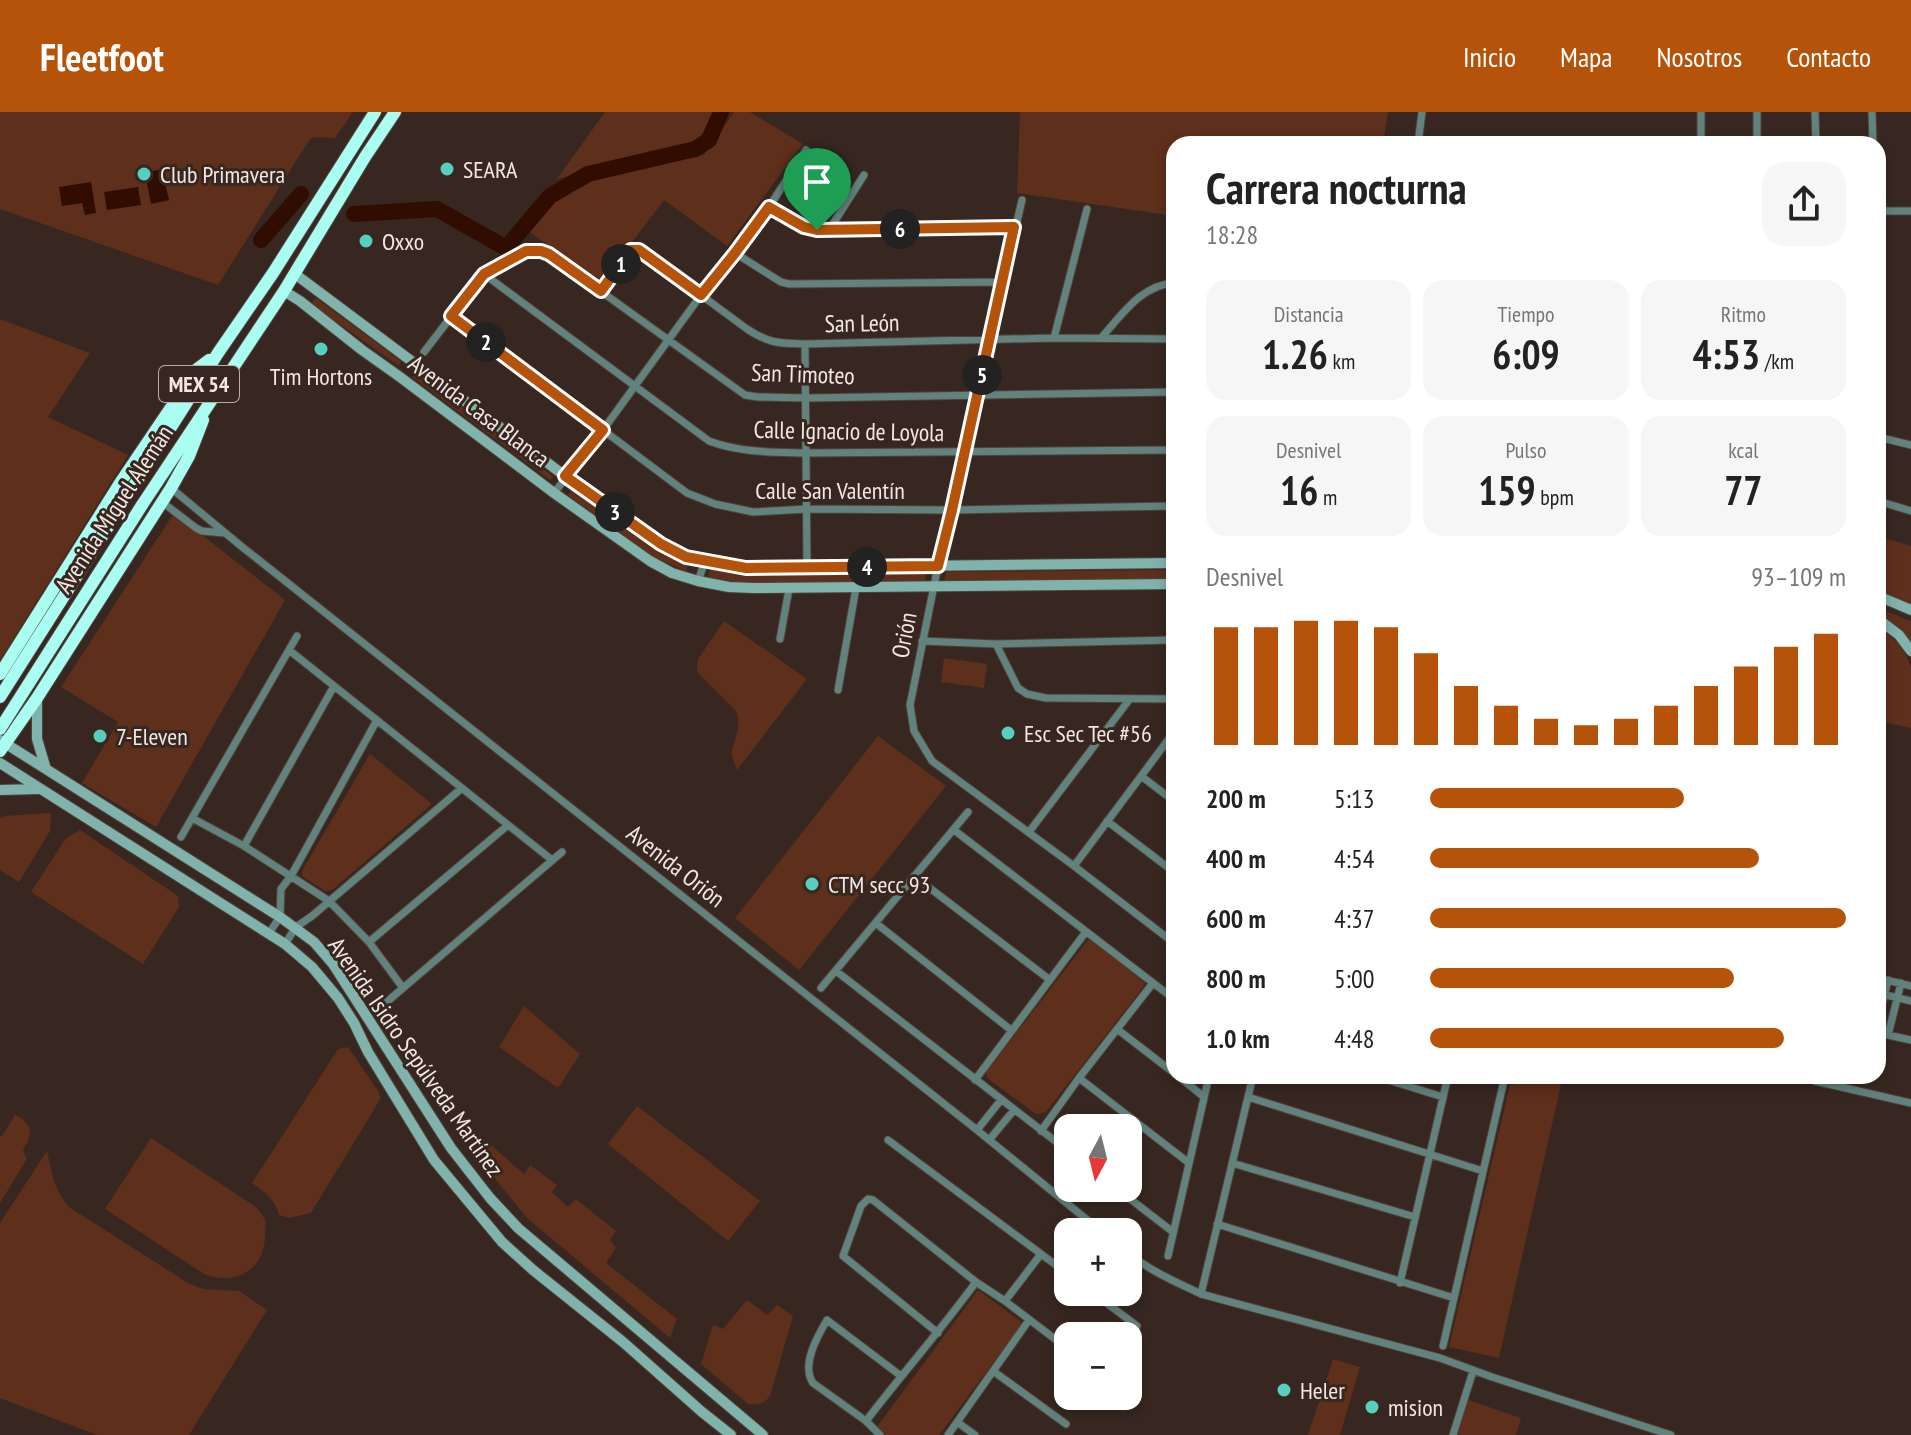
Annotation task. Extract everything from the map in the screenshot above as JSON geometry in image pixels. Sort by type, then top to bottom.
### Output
[{"type":"highway","name":"Avenida Miguel Alemán","points":[[0,700],[218,353],[273,273],[375,112]]},
{"type":"highway","name":"Avenida Miguel Alemán","points":[[0,729],[142,505],[295,274],[395,112]]},
{"type":"highway","points":[[0,673],[146,443],[197,369],[218,353]]},
{"type":"highway","points":[[2,745],[37,698],[171,488],[197,437],[207,405]]},
{"type":"highway","points":[[0,700],[9,709],[28,711]]},
{"type":"main road","name":"Avenida Casa Blanca","points":[[295,274],[565,476],[661,544],[686,557],[746,568],[1166,563]]},
{"type":"main road","name":"Avenida Casa Blanca","points":[[284,291],[554,493],[660,567],[698,581],[729,587],[789,589],[1166,584]]},
{"type":"main road","points":[[1886,599],[1911,610]]},
{"type":"main road","points":[[1886,625],[1899,635],[1911,651]]},
{"type":"main road","points":[[37,698],[37,739],[46,769]]},
{"type":"main road","name":"Avenida Isidro Sepúlveda Martínez","points":[[2,745],[46,769],[296,927],[314,942],[333,964],[451,1148],[490,1198],[518,1228],[763,1435]]},
{"type":"main road","name":"Avenida Isidro Sepúlveda Martínez","points":[[0,763],[269,933],[312,967],[354,1023],[368,1052],[434,1160],[502,1242],[731,1435]]},
{"type":"main road","points":[[0,790],[40,789]]},
{"type":"main road","points":[[635,1353],[645,1345],[677,1362]]},
{"type":"street","points":[[1419,136],[1422,112]]},
{"type":"street","points":[[1701,112],[1701,136]]},
{"type":"street","points":[[1757,112],[1757,136]]},
{"type":"street","points":[[1815,112],[1816,136]]},
{"type":"street","points":[[1872,112],[1873,136]]},
{"type":"street","points":[[554,493],[769,207],[806,150]]},
{"type":"street","points":[[829,230],[864,175]]},
{"type":"street","name":"Orión","points":[[1022,200],[922,641],[910,705],[914,731],[932,761],[1166,937]]},
{"type":"street","points":[[769,207],[804,227],[829,230],[1014,227]]},
{"type":"street","points":[[1054,338],[1087,209]]},
{"type":"street","points":[[1886,211],[1911,211]]},
{"type":"street","name":"San León","points":[[601,291],[631,250],[635,249],[761,339],[773,343],[1166,339]]},
{"type":"street","name":"San Timoteo","points":[[424,352],[484,274],[526,251],[541,251],[745,395],[806,398],[1166,392]]},
{"type":"street","points":[[735,253],[789,284],[1002,282]]},
{"type":"street","name":"Calle Ignacio de Loyola","points":[[484,274],[709,441],[725,447],[807,453],[1166,450]]},
{"type":"street","points":[[1101,338],[1139,296],[1166,284]]},
{"type":"street","name":"Calle San Valentín","points":[[451,316],[687,493],[715,504],[753,512],[1166,506]]},
{"type":"street","points":[[805,344],[807,567]]},
{"type":"street","points":[[400,377],[412,363]]},
{"type":"street","points":[[1886,439],[1911,445]]},
{"type":"street","name":"Avenida Orión","points":[[171,488],[1085,1218]]},
{"type":"street","name":"Avenida Orión","points":[[162,502],[202,531],[225,533]]},
{"type":"street","points":[[1886,503],[1911,511]]},
{"type":"street","points":[[698,581],[705,561]]},
{"type":"street","points":[[838,690],[856,588]]},
{"type":"street","points":[[780,639],[789,589]]},
{"type":"street","points":[[181,837],[297,636]]},
{"type":"street","points":[[922,641],[996,644],[1166,640]]},
{"type":"street","points":[[996,644],[1018,688],[1027,694],[1046,698],[1166,699]]},
{"type":"street","points":[[289,650],[552,860]]},
{"type":"street","points":[[244,846],[334,686]]},
{"type":"street","points":[[1029,832],[1129,700]]},
{"type":"street","points":[[269,933],[280,917],[281,889],[377,720]]},
{"type":"street","points":[[1074,866],[1166,743]]},
{"type":"street","points":[[1141,776],[1166,795]]},
{"type":"street","points":[[285,944],[296,927],[462,788]]},
{"type":"street","points":[[821,988],[968,812]]},
{"type":"street","points":[[192,818],[244,846],[329,901],[369,942],[403,988]]},
{"type":"street","points":[[1107,821],[1166,866]]},
{"type":"street","points":[[369,942],[508,825]]},
{"type":"street","points":[[954,830],[1166,993]]},
{"type":"street","points":[[382,1006],[562,852]]},
{"type":"street","points":[[914,876],[1050,980]]},
{"type":"street","points":[[877,924],[1011,1030]]},
{"type":"street","points":[[975,1080],[1085,933]]},
{"type":"street","points":[[836,971],[1054,1141]]},
{"type":"street","points":[[1886,984],[1888,980],[1911,986]]},
{"type":"street","points":[[1041,1131],[1153,983]]},
{"type":"street","points":[[1901,983],[1888,1035],[1911,1040]]},
{"type":"street","points":[[1886,995],[1911,1001]]},
{"type":"street","points":[[1117,1029],[1166,1067]]},
{"type":"street","points":[[1079,1078],[1189,1163]]},
{"type":"street","points":[[1187,1084],[1204,1097]]},
{"type":"street","points":[[1168,1256],[1207,1084]]},
{"type":"street","points":[[1201,1294],[1251,1084]]},
{"type":"street","points":[[1401,1084],[1443,1097]]},
{"type":"street","points":[[1400,1283],[1446,1084]]},
{"type":"street","points":[[1443,1346],[1503,1084]]},
{"type":"street","points":[[1829,1084],[1911,1103]]},
{"type":"street","points":[[1248,1097],[1483,1171]]},
{"type":"street","points":[[977,1130],[1001,1100]]},
{"type":"street","points":[[989,1140],[1014,1110]]},
{"type":"street","points":[[888,1140],[1054,1264]]},
{"type":"street","points":[[1232,1163],[1415,1217]]},
{"type":"street","points":[[938,1333],[843,1256],[861,1206],[868,1199],[1054,1339]]},
{"type":"street","points":[[1134,1202],[1173,1232]]},
{"type":"street","points":[[1217,1224],[1454,1298]]},
{"type":"street","points":[[1005,1301],[1041,1254]]},
{"type":"street","points":[[1142,1263],[1201,1294],[1440,1358],[1671,1435]]},
{"type":"street","points":[[866,1421],[976,1282]]},
{"type":"street","points":[[1111,1306],[1132,1322]]},
{"type":"street","points":[[880,1435],[809,1377],[807,1367],[827,1320],[901,1376]]},
{"type":"street","points":[[948,1435],[1029,1320]]},
{"type":"street","points":[[993,1371],[1066,1424]]},
{"type":"street","points":[[1453,1435],[1473,1371]]},
{"type":"street","points":[[957,1422],[975,1435]]},
{"type":"shaded area","name":"Club Primavera","points":[[0,112],[353,112],[335,138],[310,139],[218,285],[0,209]]},
{"type":"shaded area","points":[[605,112],[715,112],[697,142],[557,179]]},
{"type":"shaded area","points":[[734,112],[750,112],[803,144],[727,246],[664,200],[602,282],[528,231],[550,204],[596,176],[704,155]]},
{"type":"shaded area","points":[[1020,112],[1388,112],[1384,136],[1166,136],[1166,215],[1017,193]]},
{"type":"shaded area","points":[[162,169],[169,200],[151,204],[145,173]]},
{"type":"shaded area","points":[[91,182],[96,213],[85,215],[82,203],[62,206],[59,187]]},
{"type":"shaded area","points":[[138,187],[141,205],[107,210],[104,192]]},
{"type":"shaded area","points":[[316,298],[401,361],[399,366],[311,304]]},
{"type":"shaded area","points":[[0,319],[90,353],[48,417],[128,455],[0,660]]},
{"type":"shaded area","points":[[416,372],[554,477],[550,480],[412,377]]},
{"type":"shaded area","points":[[572,490],[651,546],[688,564],[686,571],[655,558],[568,495]]},
{"type":"shaded area","points":[[174,513],[285,600],[156,827],[82,783],[118,722],[61,687]]},
{"type":"shaded area","points":[[1886,538],[1911,546],[1911,604],[1886,595]]},
{"type":"shaded area","points":[[710,569],[741,575],[926,573],[925,583],[753,584],[708,578]]},
{"type":"shaded area","points":[[1166,570],[1166,579],[944,582],[946,572]]},
{"type":"shaded area","points":[[1886,611],[1911,621],[1911,643],[1901,629],[1886,619]]},
{"type":"shaded area","points":[[724,621],[807,679],[737,770],[732,753],[738,726],[736,711],[697,672],[698,659]]},
{"type":"shaded area","points":[[1886,633],[1906,655],[1911,668],[1911,728],[1886,723]]},
{"type":"shaded area","points":[[944,658],[987,664],[984,688],[941,682]]},
{"type":"shaded area","points":[[878,736],[946,786],[799,970],[735,918]]},
{"type":"shaded area","points":[[370,754],[432,804],[332,890],[325,891],[302,876],[302,871]]},
{"type":"shaded area","points":[[51,814],[50,831],[19,882],[0,870],[0,818]]},
{"type":"shaded area","points":[[80,830],[178,896],[179,907],[143,964],[31,892],[66,838]]},
{"type":"shaded area","points":[[1088,940],[1095,942],[1145,983],[1046,1112],[1036,1114],[991,1081],[986,1072]]},
{"type":"shaded area","points":[[524,1006],[580,1054],[558,1088],[499,1047]]},
{"type":"shaded area","points":[[348,1047],[381,1098],[311,1213],[289,1218],[279,1215],[272,1200],[252,1183],[338,1049]]},
{"type":"shaded area","points":[[1510,1084],[1561,1084],[1499,1358],[1449,1347]]},
{"type":"shaded area","points":[[637,1106],[760,1201],[728,1241],[608,1144]]},
{"type":"shaded area","points":[[15,1115],[30,1128],[23,1150],[27,1159],[0,1203],[0,1136]]},
{"type":"shaded area","points":[[456,1115],[524,1174],[530,1165],[557,1185],[552,1192],[568,1207],[576,1199],[616,1231],[610,1240],[616,1248],[606,1263],[677,1319],[670,1338],[527,1218],[465,1142],[452,1121]]},
{"type":"shaded area","points":[[151,1138],[256,1207],[262,1215],[266,1225],[263,1249],[253,1267],[245,1273],[226,1278],[204,1274],[105,1209]]},
{"type":"shaded area","points":[[47,1151],[56,1187],[69,1207],[188,1283],[203,1289],[239,1291],[267,1310],[189,1435],[97,1435],[0,1398],[0,1223]]},
{"type":"shaded area","points":[[978,1290],[1023,1323],[939,1435],[886,1435],[876,1428]]},
{"type":"shaded area","points":[[747,1300],[767,1315],[777,1305],[793,1316],[770,1396],[755,1404],[748,1404],[701,1364],[713,1325],[723,1329]]},
{"type":"shaded area","points":[[1333,1359],[1360,1367],[1340,1435],[1308,1435]]},
{"type":"shaded area","points":[[1468,1400],[1521,1418],[1516,1435],[1458,1435]]},
{"type":"waterway","points":[[354,214],[437,209],[506,248],[550,196],[588,174],[695,149],[709,140],[721,112]]},
{"type":"waterway","points":[[261,240],[301,194]]},
{"type":"place","name":"SEARA","points":[[447,169]]},
{"type":"place","name":"Club Primavera","points":[[144,174]]},
{"type":"place","name":"Oxxo","points":[[366,241]]},
{"type":"place","name":"Tim Hortons","points":[[321,349]]},
{"type":"place","name":"Esc Sec Tec #56","points":[[1008,733]]},
{"type":"place","name":"7-Eleven","points":[[100,736]]},
{"type":"place","name":"CTM secc 93","points":[[812,884]]},
{"type":"place","name":"Heler","points":[[1284,1390]]},
{"type":"place","name":"mision","points":[[1372,1407]]},
{"type":"route","points":[[769,207],[804,227],[817,230],[1014,227],[938,566],[746,568],[673,552],[565,476],[603,430],[451,316],[484,274],[526,251],[549,254],[601,291],[631,250],[639,250],[701,295],[769,207]]}]
